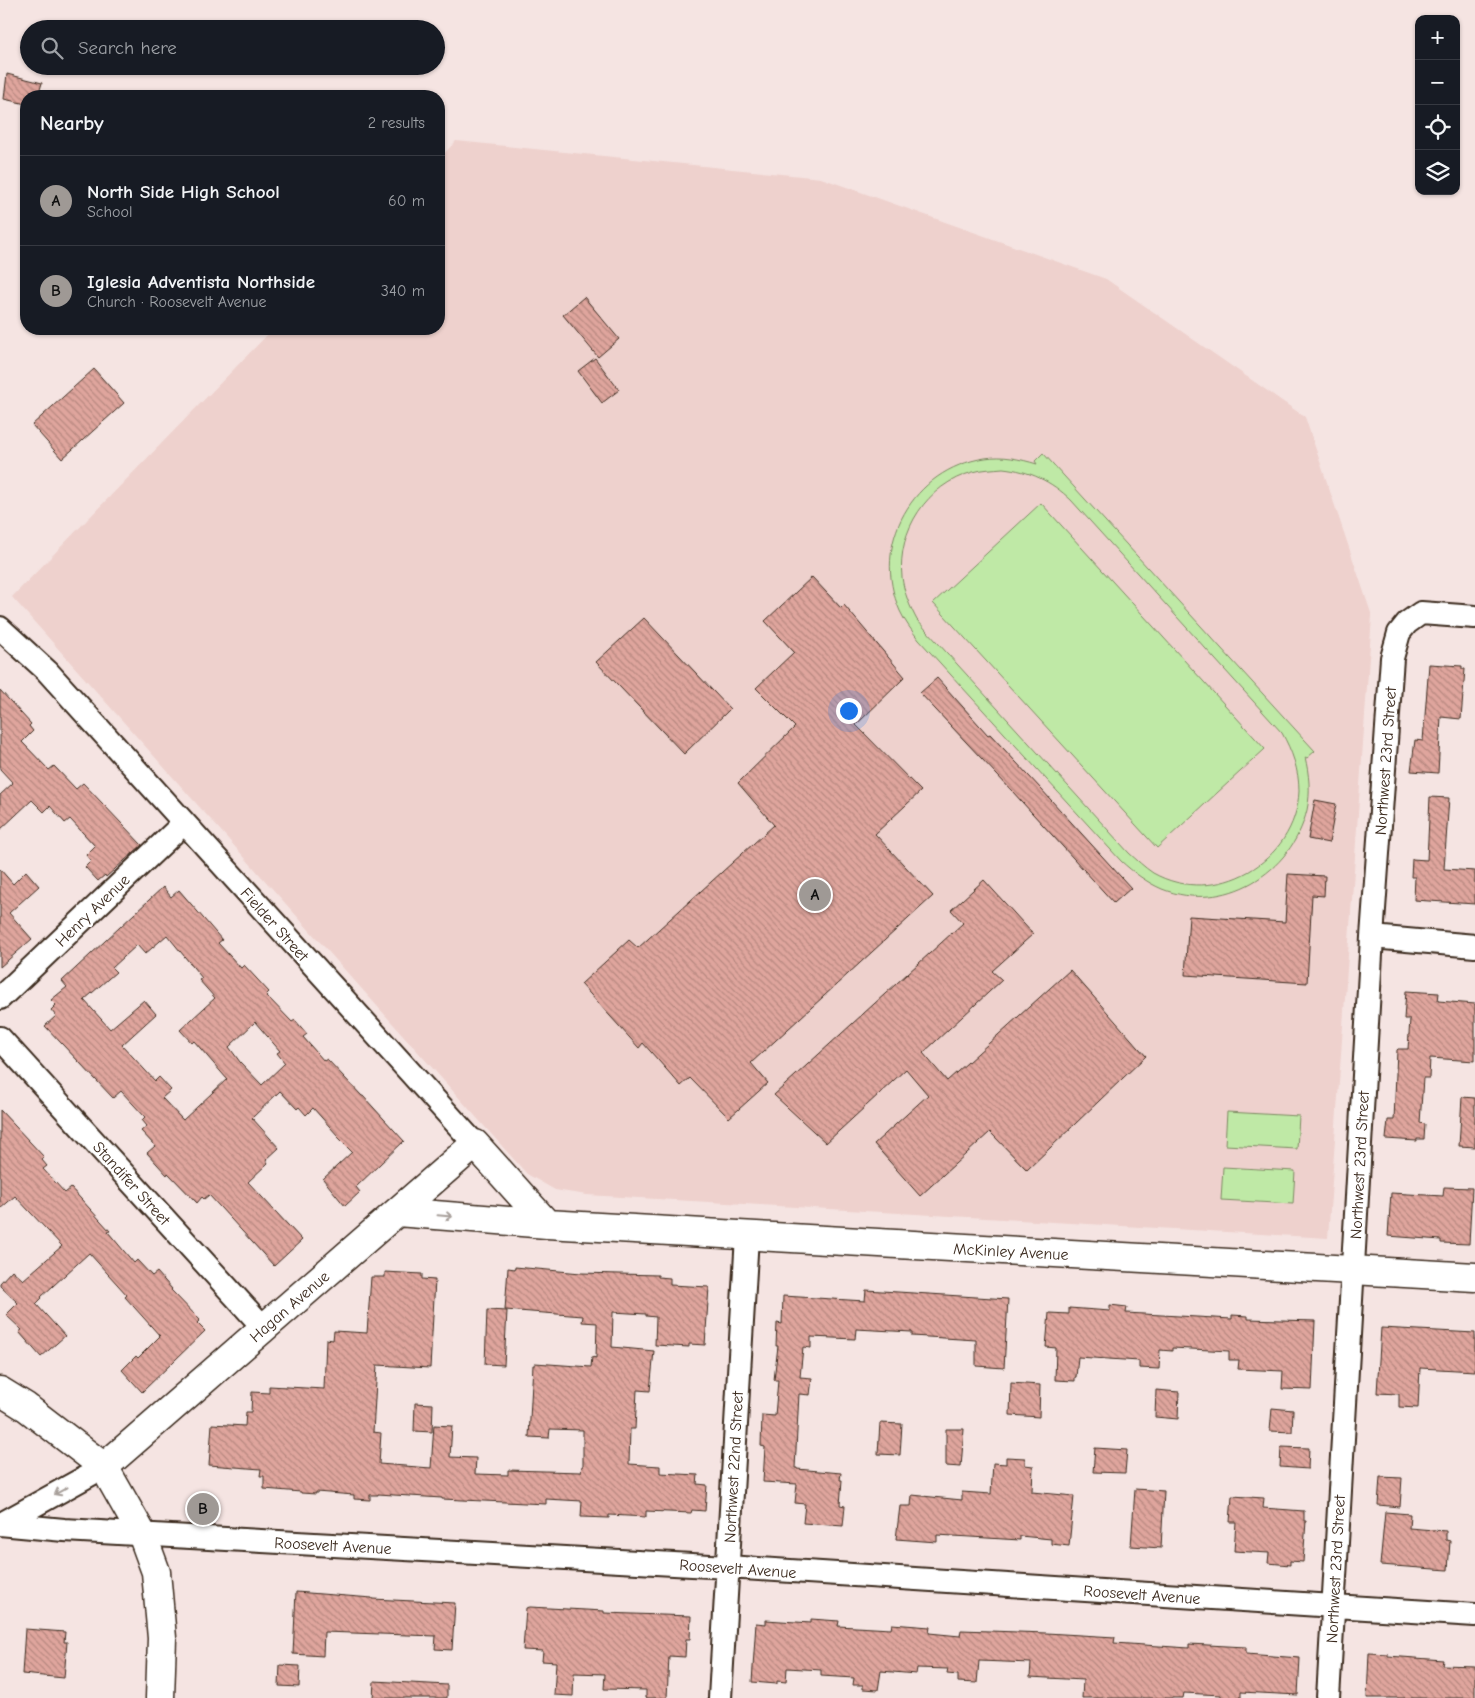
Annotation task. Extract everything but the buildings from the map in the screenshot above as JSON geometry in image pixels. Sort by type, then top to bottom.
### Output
[{"type":"street","name":"Northwest 23rd Street","points":[[1328,1698],[1372,937],[1392,658],[1399,633],[1407,623],[1421,613],[1475,617]]},
{"type":"street","name":"Fielder Street","points":[[0,628],[47,671],[547,1224]]},
{"type":"street","name":"Henry Avenue","points":[[0,998],[184,823]]},
{"type":"street","points":[[1372,937],[1475,946]]},
{"type":"street","name":"Standifer Street","points":[[0,1038],[264,1328]]},
{"type":"street","name":"Hagan Avenue","points":[[104,1467],[475,1144]]},
{"type":"street","name":"McKinley Avenue","points":[[397,1212],[547,1224],[1475,1278]]},
{"type":"street","name":"Northwest 22nd Street","points":[[720,1698],[747,1236]]},
{"type":"street","points":[[0,1391],[26,1407],[104,1467],[142,1534],[156,1572],[162,1638],[160,1698]]},
{"type":"street","points":[[1,1524],[104,1467]]},
{"type":"street","name":"Roosevelt Avenue","points":[[1,1524],[64,1530],[728,1567],[1475,1615]]},
{"type":"shaded area","points":[[456,141],[821,178],[1106,279],[1305,417],[1372,616],[1328,1238],[587,1195],[555,1190],[527,1174],[12,597],[267,335],[445,335],[445,153]]},
{"type":"green space","points":[[1043,453],[1315,751],[1307,758],[1305,757],[1309,797],[1307,810],[1299,833],[1287,852],[1271,869],[1252,882],[1231,892],[1209,896],[1185,895],[1162,889],[1135,873],[1121,861],[919,640],[902,615],[892,586],[890,560],[895,536],[904,514],[919,494],[937,477],[959,465],[992,457],[1011,458],[1037,464],[1035,461]],"holes":[[[1013,469],[1031,474],[1048,482],[1071,500],[1282,733],[1292,754],[1298,776],[1299,791],[1294,816],[1284,839],[1268,857],[1248,872],[1226,881],[1202,885],[1177,882],[1153,873],[1129,853],[917,620],[904,589],[902,560],[910,527],[918,512],[929,498],[957,478],[980,470]]]},
{"type":"green space","points":[[1041,503],[1265,749],[1157,848],[933,603]]},
{"type":"green space","points":[[1227,1112],[1299,1116],[1297,1149],[1225,1145]]},
{"type":"green space","points":[[1223,1167],[1295,1171],[1293,1204],[1221,1200]]},
{"type":"place","name":"North Side High School","points":[[815,895]]},
{"type":"place","name":"Iglesia Adventista Northside","points":[[203,1509]]}]
